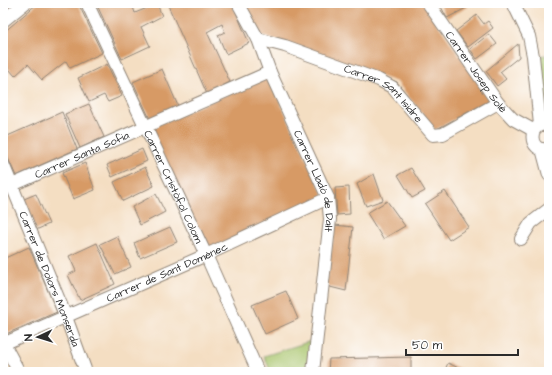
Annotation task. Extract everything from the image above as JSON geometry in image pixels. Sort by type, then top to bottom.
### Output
[{"type":"street","points":[[3,21],[25,3]]},
{"type":"street","name":"Carrer Cristòfol Colom","points":[[87,3],[206,255],[258,372]]},
{"type":"street","name":"Carrer Lladó de Dalt","points":[[238,3],[258,39],[270,72],[328,198],[330,219],[313,372]]},
{"type":"street","name":"Carrer Josep Solé","points":[[428,3],[498,103],[512,119],[541,127]]},
{"type":"street","points":[[513,3],[529,36],[533,56],[541,127],[532,141],[537,147],[546,149],[549,175]]},
{"type":"street","name":"Carrer Sant Isidre","points":[[258,39],[285,46],[379,80],[392,87],[433,135],[443,134],[498,103]]},
{"type":"street","name":"Carrer Santa Sofia","points":[[8,187],[145,125],[270,72]]},
{"type":"street","name":"Carrer de Dolors Monserda","points":[[3,164],[8,187],[66,317],[86,372]]},
{"type":"street","name":"Carrer de Sant Domènec","points":[[3,343],[66,317],[206,255],[328,198]]},
{"type":"street","points":[[521,239],[531,223],[549,209]]},
{"type":"street","points":[[3,343],[19,372]]},
{"type":"green space","points":[[545,55],[549,57],[549,124],[541,123],[535,57]]},
{"type":"green space","points":[[311,341],[307,372],[271,372],[264,356]]},
{"type":"building","points":[[3,3],[20,3],[3,17]]},
{"type":"building","points":[[38,3],[78,3],[102,53],[70,68],[66,61],[42,80],[28,64],[15,76],[3,62],[3,33]]},
{"type":"building","points":[[96,3],[134,3],[132,4],[135,13],[157,4],[162,16],[141,27],[150,46],[122,59]]},
{"type":"building","points":[[167,3],[232,3],[249,43],[226,54],[218,35],[225,32],[222,24],[207,32],[230,82],[207,94]]},
{"type":"building","points":[[243,3],[423,3],[490,100],[435,130],[397,82],[260,35]]},
{"type":"building","points":[[439,3],[465,3],[468,7],[447,18]]},
{"type":"building","points":[[477,15],[484,24],[488,21],[493,28],[468,47],[456,31]]},
{"type":"building","points":[[489,34],[497,44],[477,59],[470,49]]},
{"type":"building","points":[[518,44],[519,57],[500,72],[506,79],[497,86],[486,71]]},
{"type":"building","points":[[107,64],[122,96],[108,102],[104,95],[89,102],[78,78]]},
{"type":"building","points":[[162,69],[178,106],[150,119],[133,82]]},
{"type":"building","points":[[268,76],[324,196],[207,251],[150,128]]},
{"type":"building","points":[[89,104],[104,137],[80,148],[65,114]]},
{"type":"building","points":[[62,112],[77,149],[16,176],[3,147],[3,138]]},
{"type":"building","points":[[142,149],[147,161],[112,177],[107,165]]},
{"type":"building","points":[[85,163],[95,190],[73,199],[62,173]]},
{"type":"building","points":[[145,167],[154,186],[123,201],[114,182]]},
{"type":"building","points":[[411,168],[425,191],[412,198],[398,175]]},
{"type":"building","points":[[374,174],[383,200],[366,206],[357,184]]},
{"type":"building","points":[[349,187],[350,214],[337,215],[335,188]]},
{"type":"building","points":[[445,191],[469,227],[449,240],[425,204]]},
{"type":"building","points":[[36,194],[49,224],[36,230],[24,199]]},
{"type":"building","points":[[156,194],[165,212],[140,225],[132,207]]},
{"type":"building","points":[[387,201],[405,226],[383,239],[367,213]]},
{"type":"building","points":[[335,225],[353,227],[346,291],[326,286]]},
{"type":"building","points":[[170,227],[177,242],[140,258],[134,243]]},
{"type":"building","points":[[117,236],[131,267],[115,274],[100,244]]},
{"type":"building","points":[[97,243],[115,284],[80,300],[68,275],[76,271],[69,256]]},
{"type":"building","points":[[29,247],[57,312],[6,334],[3,327],[3,259]]},
{"type":"building","points":[[286,291],[298,319],[265,334],[252,305]]},
{"type":"building","points":[[411,357],[411,372],[328,372],[329,359]]},
{"type":"building","points":[[448,363],[467,372],[444,372]]}]
